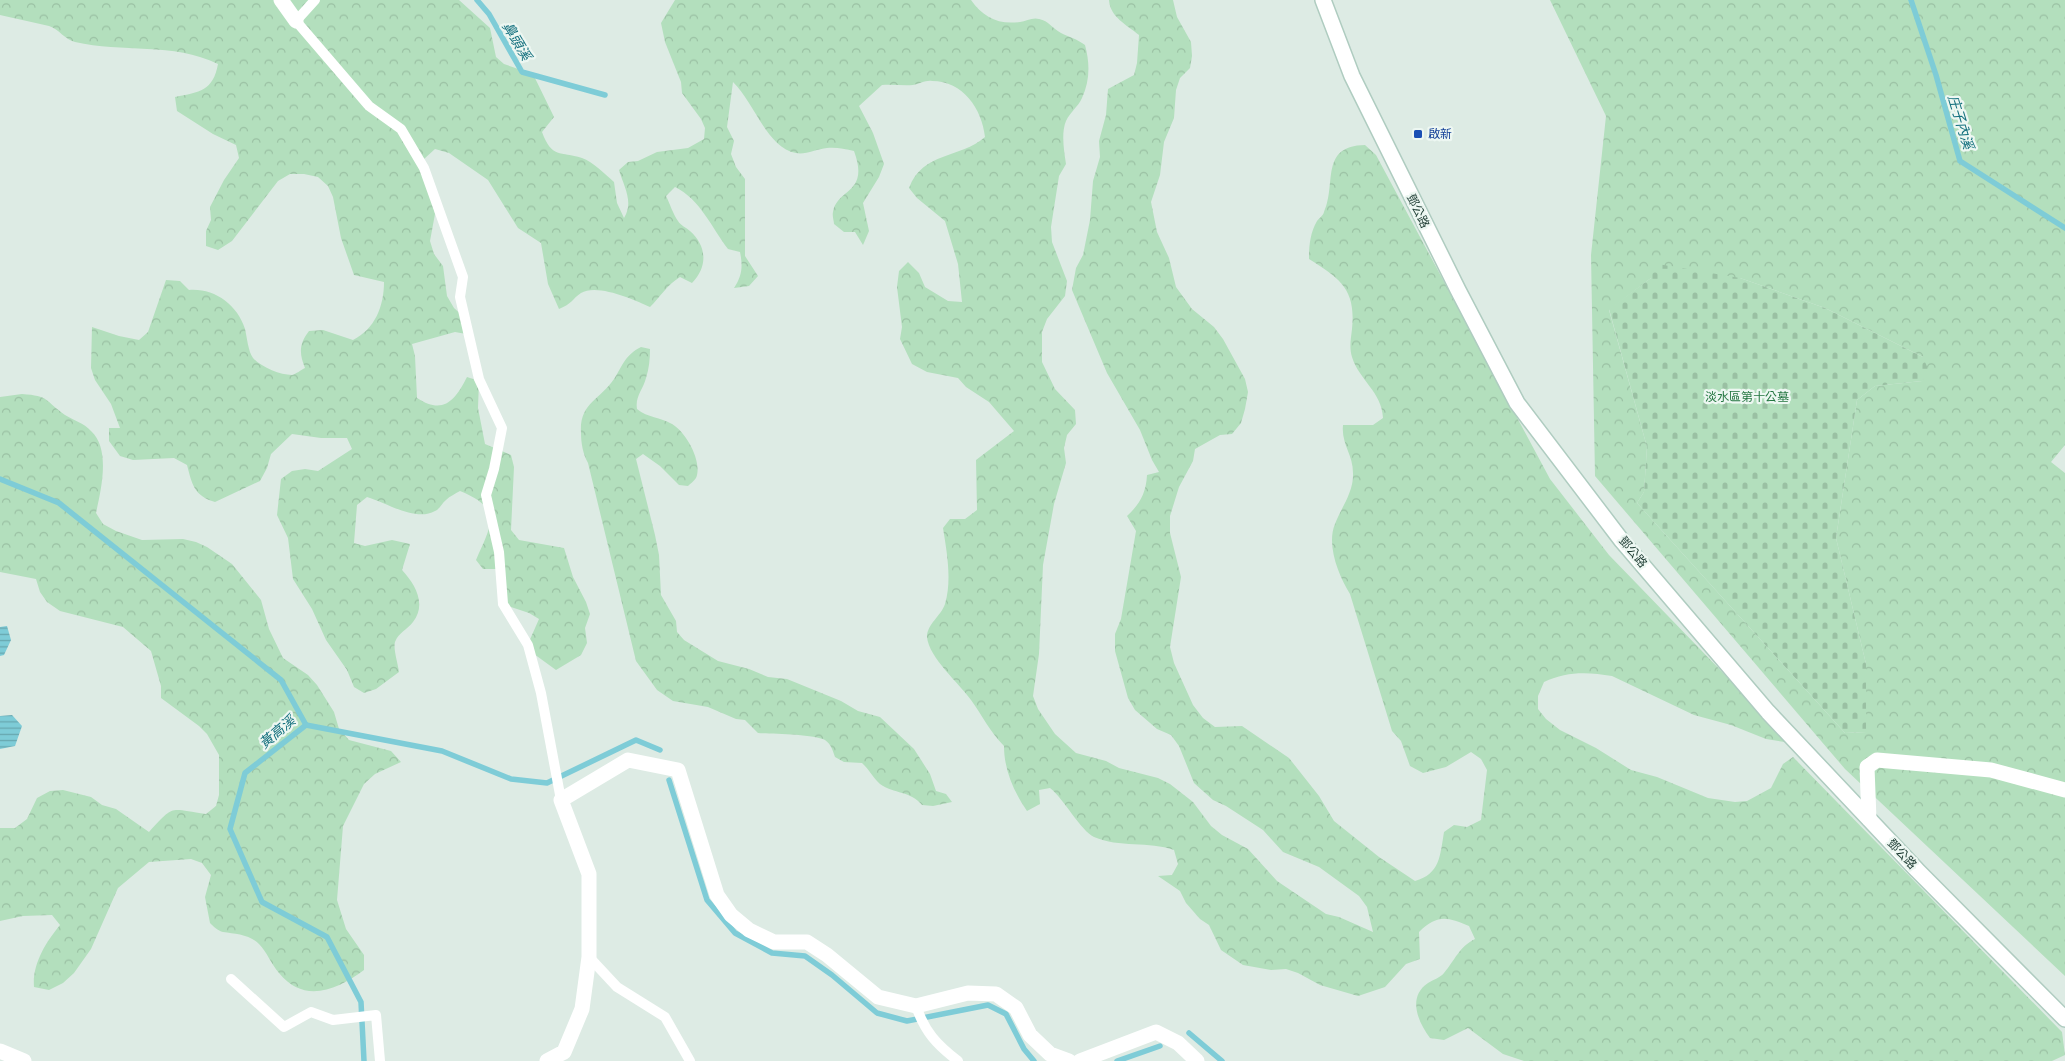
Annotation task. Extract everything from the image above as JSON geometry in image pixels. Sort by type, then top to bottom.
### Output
[{"type":"street","points":[[281,0],[296,21]]},
{"type":"street","name":"鄧公路","points":[[1323,0],[1352,76],[1458,290],[1517,403],[1622,541],[1768,712],[1869,819],[2065,1019]]},
{"type":"street","points":[[547,1061],[564,1052],[582,1009],[588,957],[589,874],[561,800],[628,760],[678,770],[718,895],[731,916],[749,930],[774,942],[807,942],[827,955],[878,997],[916,1006],[968,993],[996,994],[1016,1008],[1030,1035],[1051,1058],[1070,1061]]},
{"type":"street","points":[[1869,819],[1867,766],[1877,760],[1990,770],[2065,790]]},
{"type":"street","points":[[1080,1061],[1156,1032],[1178,1044],[1197,1061]]},
{"type":"street","points":[[0,1051],[24,1061]]},
{"type":"lane","points":[[314,0],[296,21],[369,106],[401,129],[424,168],[463,277],[460,297],[479,378],[502,428],[494,469],[486,495],[500,552],[503,604],[528,645],[541,693],[561,800]]},
{"type":"lane","points":[[588,957],[617,987],[665,1017],[690,1061]]},
{"type":"lane","points":[[231,980],[284,1027],[311,1012],[333,1020],[376,1015],[380,1061]]},
{"type":"lane","points":[[916,1006],[923,1026],[944,1050],[958,1061]]},
{"type":"green space","points":[[0,0],[459,0],[490,28],[496,57],[504,64],[533,74],[554,117],[542,132],[549,146],[558,152],[586,160],[599,168],[614,182],[617,203],[624,218],[627,212],[628,200],[619,170],[628,162],[638,161],[657,152],[688,148],[704,139],[705,128],[701,119],[682,93],[681,82],[665,42],[661,23],[675,0],[971,0],[986,15],[998,21],[1012,23],[1039,19],[1085,45],[1088,58],[1088,79],[1082,98],[1064,126],[1063,142],[1066,164],[1059,176],[1051,227],[1052,242],[1067,281],[1065,296],[1047,319],[1042,332],[1042,362],[1055,389],[1075,410],[1076,424],[1067,435],[1064,448],[1066,463],[1054,504],[1043,565],[1039,654],[1033,696],[1038,709],[1055,734],[1076,753],[1106,761],[1119,768],[1158,778],[1170,784],[1193,802],[1211,826],[1222,835],[1248,849],[1277,881],[1326,914],[1339,917],[1373,932],[1367,907],[1359,896],[1319,867],[1283,852],[1263,830],[1226,806],[1213,800],[1194,783],[1179,746],[1171,735],[1157,729],[1135,710],[1128,698],[1115,651],[1115,634],[1121,619],[1136,531],[1127,516],[1142,498],[1147,475],[1159,472],[1140,430],[1107,373],[1072,290],[1076,268],[1083,255],[1090,220],[1093,181],[1100,157],[1099,141],[1106,115],[1108,89],[1134,75],[1137,63],[1139,35],[1116,16],[1112,11],[1109,0],[1173,0],[1177,17],[1191,42],[1192,56],[1190,68],[1180,78],[1176,90],[1174,118],[1164,142],[1160,175],[1151,202],[1157,232],[1169,258],[1176,287],[1192,309],[1214,327],[1223,339],[1245,379],[1248,392],[1241,423],[1232,434],[1220,435],[1195,449],[1193,461],[1179,487],[1170,516],[1170,533],[1181,577],[1170,647],[1174,663],[1193,705],[1203,718],[1215,727],[1242,726],[1289,758],[1319,796],[1334,821],[1379,857],[1415,881],[1430,874],[1434,869],[1440,856],[1444,832],[1454,825],[1467,827],[1481,820],[1487,770],[1481,759],[1471,752],[1446,767],[1423,773],[1410,766],[1401,741],[1392,731],[1350,594],[1338,569],[1333,551],[1332,541],[1335,524],[1353,480],[1351,460],[1344,438],[1343,425],[1373,425],[1383,418],[1382,409],[1375,393],[1355,365],[1351,354],[1353,316],[1349,295],[1338,280],[1309,259],[1309,249],[1313,230],[1328,201],[1335,159],[1341,152],[1351,147],[1365,145],[1376,155],[1550,479],[1609,555],[1791,743],[1766,739],[1731,725],[1694,715],[1612,676],[1586,673],[1569,674],[1544,682],[1538,696],[1538,709],[1546,719],[1560,730],[1596,748],[1631,770],[1657,777],[1708,798],[1735,802],[1747,801],[1771,788],[1783,764],[1793,757],[2062,1032],[2065,1055],[2052,1061],[1524,1061],[1503,1054],[1468,1028],[1444,1040],[1430,1038],[1422,1025],[1417,1010],[1416,1002],[1418,995],[1428,983],[1442,975],[1461,950],[1475,939],[1469,926],[1449,919],[1432,922],[1419,932],[1420,959],[1406,964],[1385,987],[1358,996],[1320,985],[1286,969],[1271,970],[1243,965],[1221,950],[1209,925],[1200,919],[1186,903],[1180,891],[1158,876],[1172,875],[1178,864],[1174,850],[1164,847],[1114,842],[1094,837],[1089,834],[1050,788],[1039,790],[1040,804],[1027,811],[1011,780],[1004,755],[1004,746],[971,700],[939,662],[929,645],[927,637],[929,628],[945,604],[947,595],[948,566],[943,528],[950,519],[965,519],[977,510],[976,460],[1014,431],[989,402],[966,387],[958,378],[927,372],[912,364],[900,339],[902,327],[897,287],[899,271],[908,262],[919,273],[925,287],[948,301],[962,302],[958,264],[945,221],[917,198],[909,188],[915,176],[933,161],[965,149],[985,137],[980,116],[969,98],[962,91],[943,82],[930,81],[913,85],[882,85],[859,106],[873,133],[884,164],[879,177],[863,203],[869,231],[863,245],[855,232],[844,232],[834,224],[833,217],[836,204],[851,189],[858,175],[858,165],[854,151],[830,148],[807,153],[796,153],[786,149],[769,134],[748,101],[733,82],[727,127],[734,141],[731,154],[736,167],[745,179],[745,256],[758,276],[749,286],[734,288],[741,271],[740,252],[728,249],[699,206],[684,192],[675,187],[666,196],[679,223],[690,231],[700,243],[703,263],[701,270],[692,283],[680,277],[650,307],[606,291],[588,290],[559,309],[548,284],[541,243],[518,228],[488,180],[449,153],[435,149],[424,159],[435,214],[430,241],[434,254],[443,266],[447,296],[454,308],[465,318],[466,334],[455,332],[412,344],[415,356],[417,398],[426,403],[441,405],[453,399],[467,377],[479,381],[478,408],[485,444],[511,455],[514,467],[511,530],[519,540],[564,548],[573,577],[590,614],[585,628],[587,643],[581,655],[556,670],[534,654],[528,644],[539,619],[529,613],[505,605],[496,569],[483,569],[476,560],[486,537],[490,519],[483,504],[474,498],[460,491],[437,510],[427,514],[419,514],[410,513],[367,497],[357,505],[354,543],[365,546],[392,540],[410,544],[402,570],[418,594],[419,608],[413,622],[395,642],[399,672],[376,689],[364,693],[354,687],[347,670],[326,640],[312,609],[293,579],[288,538],[277,515],[281,479],[292,471],[305,469],[318,471],[352,449],[347,438],[321,438],[292,434],[271,454],[267,468],[260,481],[215,502],[208,499],[198,493],[187,465],[174,458],[133,460],[120,456],[109,441],[109,428],[120,428],[111,404],[95,380],[91,368],[92,327],[139,340],[148,332],[166,280],[180,281],[189,290],[207,292],[223,299],[241,320],[253,358],[271,370],[292,375],[305,368],[301,349],[303,340],[309,331],[323,330],[353,340],[367,330],[380,308],[384,282],[354,275],[341,238],[333,197],[328,186],[318,177],[304,174],[290,174],[278,181],[232,241],[218,250],[206,246],[206,231],[211,220],[210,207],[224,180],[239,158],[236,145],[213,134],[177,111],[175,97],[192,94],[204,89],[213,80],[218,64],[201,57],[165,50],[111,47],[75,42],[49,26],[0,15]]},
{"type":"green space","points":[[1550,0],[2065,0],[2065,445],[2051,462],[2065,473],[2065,976],[1845,769],[1595,476],[1591,255],[1606,116]],"holes":[[[1651,278],[1740,278],[1825,308],[1923,357],[1922,381],[1875,386],[1857,400],[1836,538],[1866,664],[1866,732],[1845,733],[1637,503],[1644,492],[1647,447],[1609,310]]]},
{"type":"green space","name":"淡水區第十公墓","points":[[1652,263],[1740,278],[1825,308],[1923,357],[1928,369],[1922,381],[1875,386],[1857,400],[1836,538],[1866,664],[1866,732],[1845,733],[1637,503],[1644,492],[1647,447],[1609,309],[1651,278]]},
{"type":"green space","points":[[641,347],[650,349],[650,356],[645,382],[637,400],[637,409],[672,424],[683,434],[692,448],[698,471],[696,478],[688,486],[679,485],[660,466],[643,454],[636,459],[659,555],[661,595],[676,621],[677,632],[684,640],[718,661],[749,669],[768,677],[787,679],[841,701],[858,711],[880,717],[914,749],[930,774],[936,791],[946,794],[952,802],[933,806],[922,805],[913,797],[891,790],[880,784],[862,763],[844,762],[835,757],[829,744],[820,738],[803,735],[758,733],[745,720],[736,719],[708,707],[673,701],[657,690],[636,661],[581,441],[581,423],[587,408],[614,379],[628,357]]},
{"type":"green space","points":[[22,394],[38,396],[46,400],[65,415],[85,426],[97,439],[101,448],[103,470],[96,513],[103,524],[116,531],[142,540],[183,539],[196,542],[232,564],[261,600],[269,629],[283,658],[308,675],[317,685],[334,712],[339,729],[349,740],[391,751],[401,762],[375,774],[364,784],[343,826],[337,900],[346,929],[364,955],[364,970],[354,977],[332,988],[321,991],[310,991],[289,983],[279,973],[262,947],[255,941],[246,936],[219,931],[210,923],[205,897],[211,875],[202,863],[191,859],[149,862],[118,888],[91,949],[74,973],[63,983],[49,990],[34,987],[35,970],[41,954],[60,925],[52,915],[23,916],[0,921],[0,828],[15,828],[27,819],[37,798],[50,791],[63,790],[91,797],[102,805],[116,809],[149,832],[168,813],[173,811],[206,814],[216,806],[219,795],[219,755],[207,734],[199,726],[161,698],[161,686],[151,651],[123,627],[60,611],[47,602],[40,592],[36,579],[0,572],[0,397]]},
{"type":"water","points":[[7,626],[11,640],[4,655],[0,656],[0,627]]},
{"type":"water","points":[[12,715],[22,726],[15,746],[0,749],[0,716]]},
{"type":"waterway","name":"鼻頭溪","points":[[477,0],[489,14],[522,72],[605,95]]},
{"type":"waterway","name":"庄子內溪","points":[[1911,0],[1936,75],[1960,161],[2065,228]]},
{"type":"waterway","name":"黃高溪","points":[[0,479],[59,503],[281,680],[306,725]]},
{"type":"waterway","name":"黃高溪","points":[[306,725],[245,773],[230,829],[262,902],[327,937],[361,1002],[364,1061]]},
{"type":"waterway","points":[[306,725],[442,751],[511,779],[547,783],[636,740],[660,750]]},
{"type":"waterway","points":[[669,780],[707,900],[735,933],[772,953],[805,956],[832,975],[877,1013],[907,1021],[988,1005],[1006,1014],[1024,1049],[1034,1061]]},
{"type":"waterway","points":[[1189,1033],[1222,1061]]},
{"type":"waterway","points":[[1117,1061],[1160,1046]]},
{"type":"place","name":"啟新","points":[[1418,134]]}]
